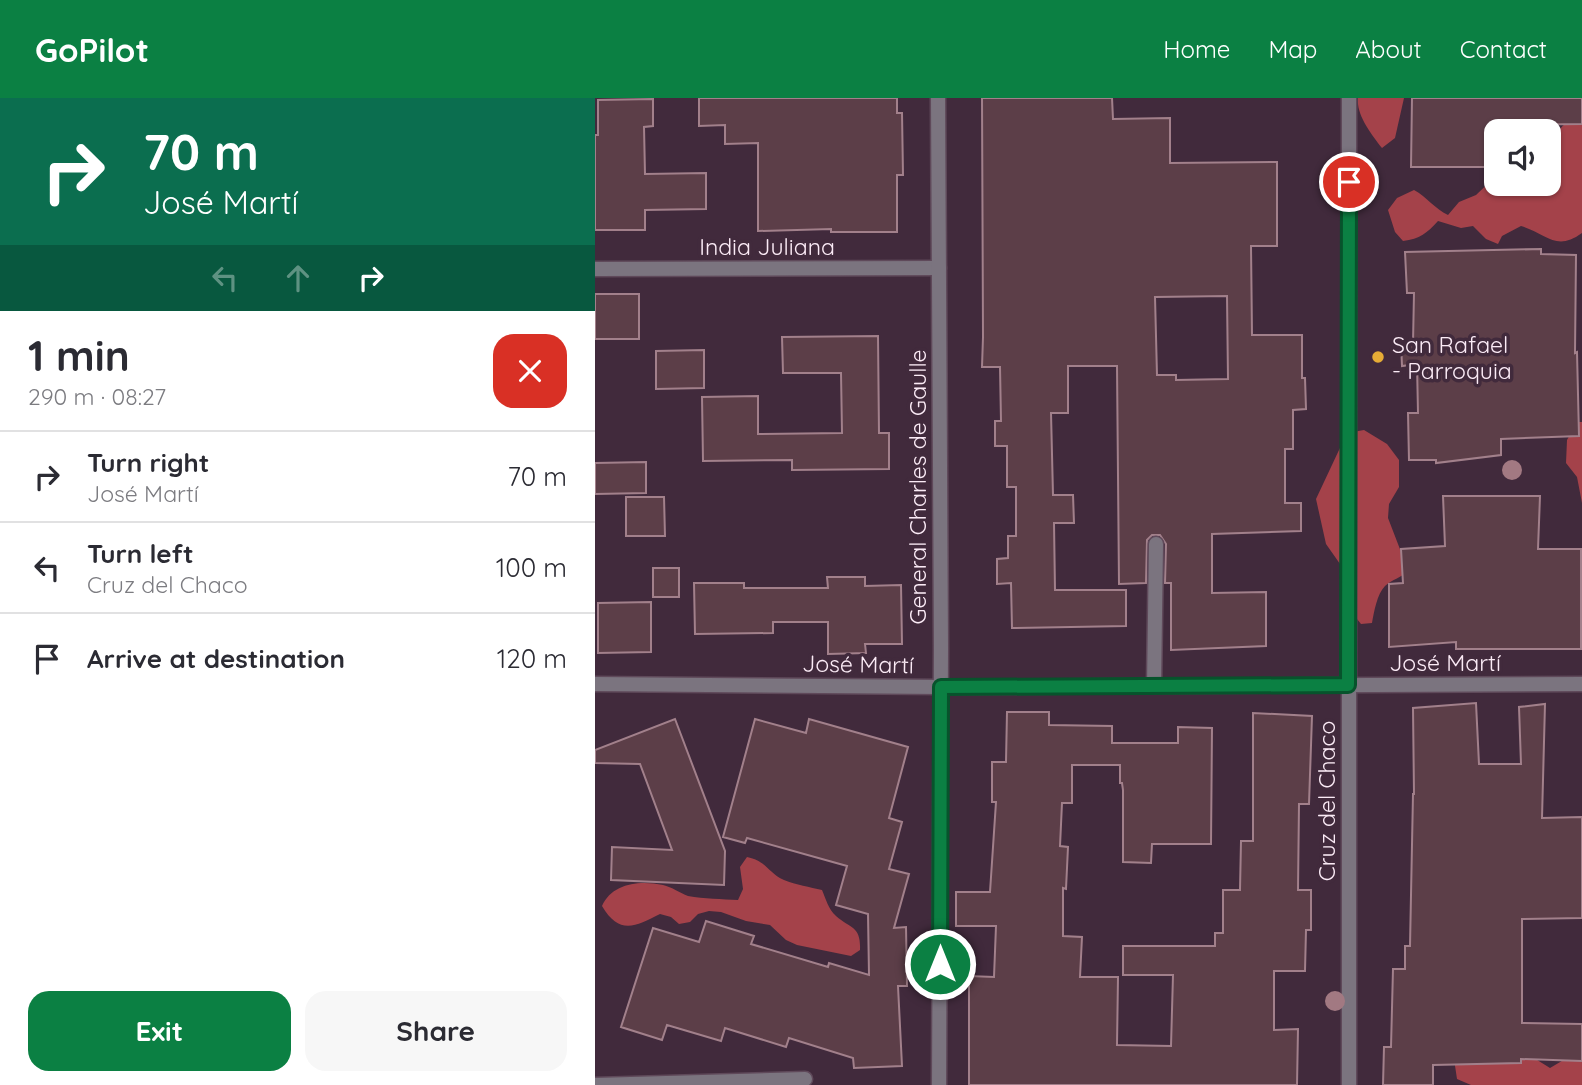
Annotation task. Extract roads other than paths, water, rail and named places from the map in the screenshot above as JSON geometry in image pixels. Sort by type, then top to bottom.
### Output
[{"type":"street","name":"General Charles de Gaulle","points":[[938,98],[941,687],[939,1085]]},
{"type":"street","name":"Cruz del Chaco","points":[[1349,98],[1349,1085]]},
{"type":"street","name":"India Juliana","points":[[595,269],[939,268]]},
{"type":"street","points":[[1154,686],[1156,544]]},
{"type":"street","name":"José Martí","points":[[595,684],[941,687],[1582,684]]},
{"type":"street","points":[[595,1085],[805,1079]]},
{"type":"place","name":"San Rafael - Parroquia","points":[[1378,357]]}]
